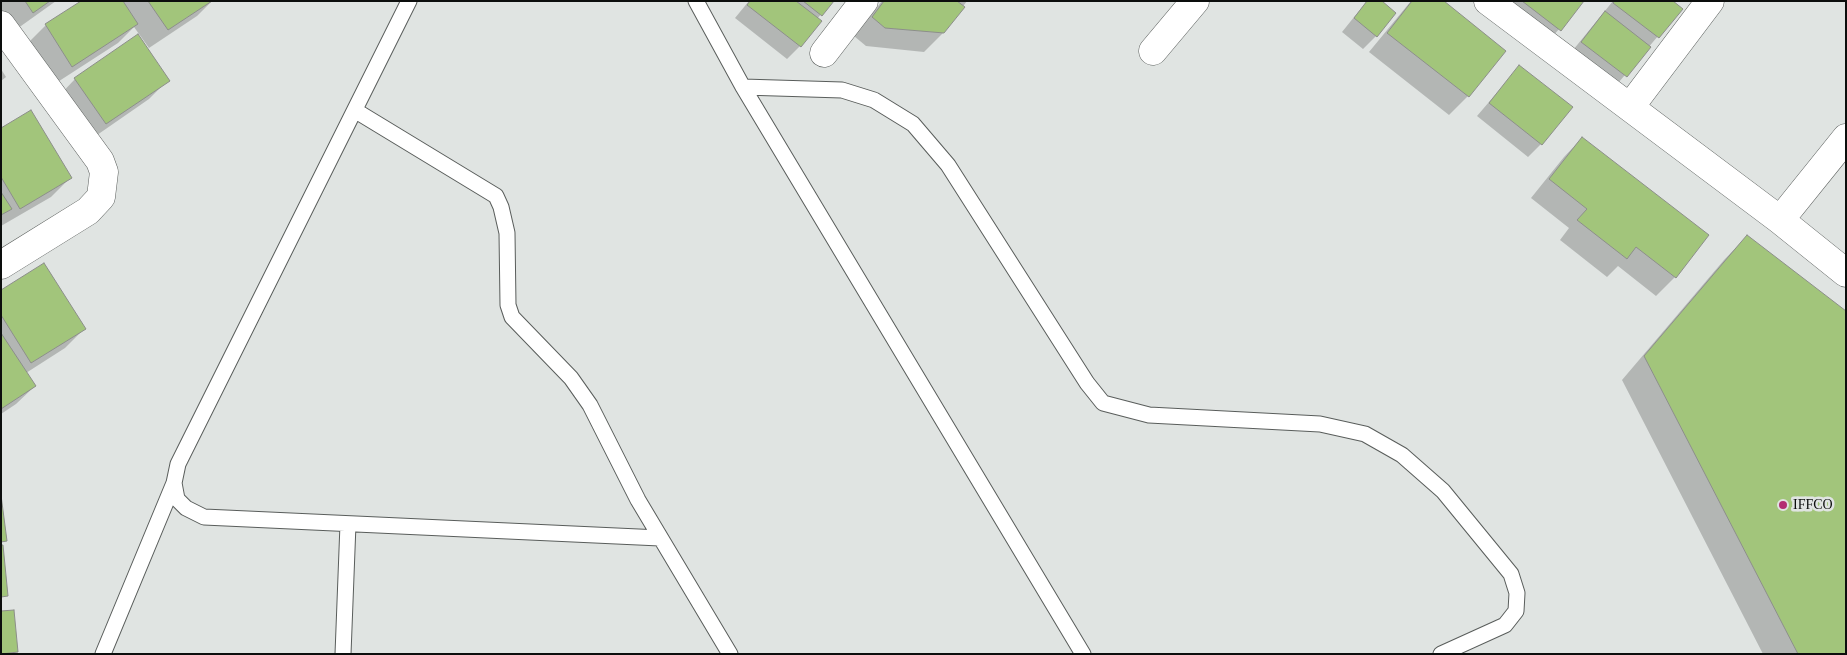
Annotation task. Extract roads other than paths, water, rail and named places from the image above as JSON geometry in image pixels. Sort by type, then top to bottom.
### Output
[{"type":"street","points":[[824,53],[864,1]]},
{"type":"street","points":[[1153,51],[1195,1]]},
{"type":"street","points":[[1488,1],[1780,220],[1846,273]]},
{"type":"street","points":[[1630,107],[1710,1]]},
{"type":"street","points":[[1,25],[100,161],[104,172],[101,197],[88,211],[1,265]]},
{"type":"street","points":[[1780,220],[1846,138]]},
{"type":"lane","points":[[103,654],[174,483],[178,464],[356,111],[409,1]]},
{"type":"lane","points":[[696,1],[743,87],[1083,654]]},
{"type":"lane","points":[[743,87],[842,90],[874,100],[913,124],[948,165],[1087,383],[1103,403],[1148,415],[1320,424],[1365,434],[1402,455],[1443,491],[1511,574],[1517,593],[1516,611],[1505,625],[1441,654]]},
{"type":"lane","points":[[356,111],[496,196],[501,207],[507,233],[508,305],[512,317],[570,378],[590,405],[660,538],[730,654]]},
{"type":"lane","points":[[174,483],[177,498],[186,508],[204,517],[660,538]]},
{"type":"lane","points":[[343,654],[348,524]]},
{"type":"place","name":"IFFCO","points":[[1783,505]]}]
